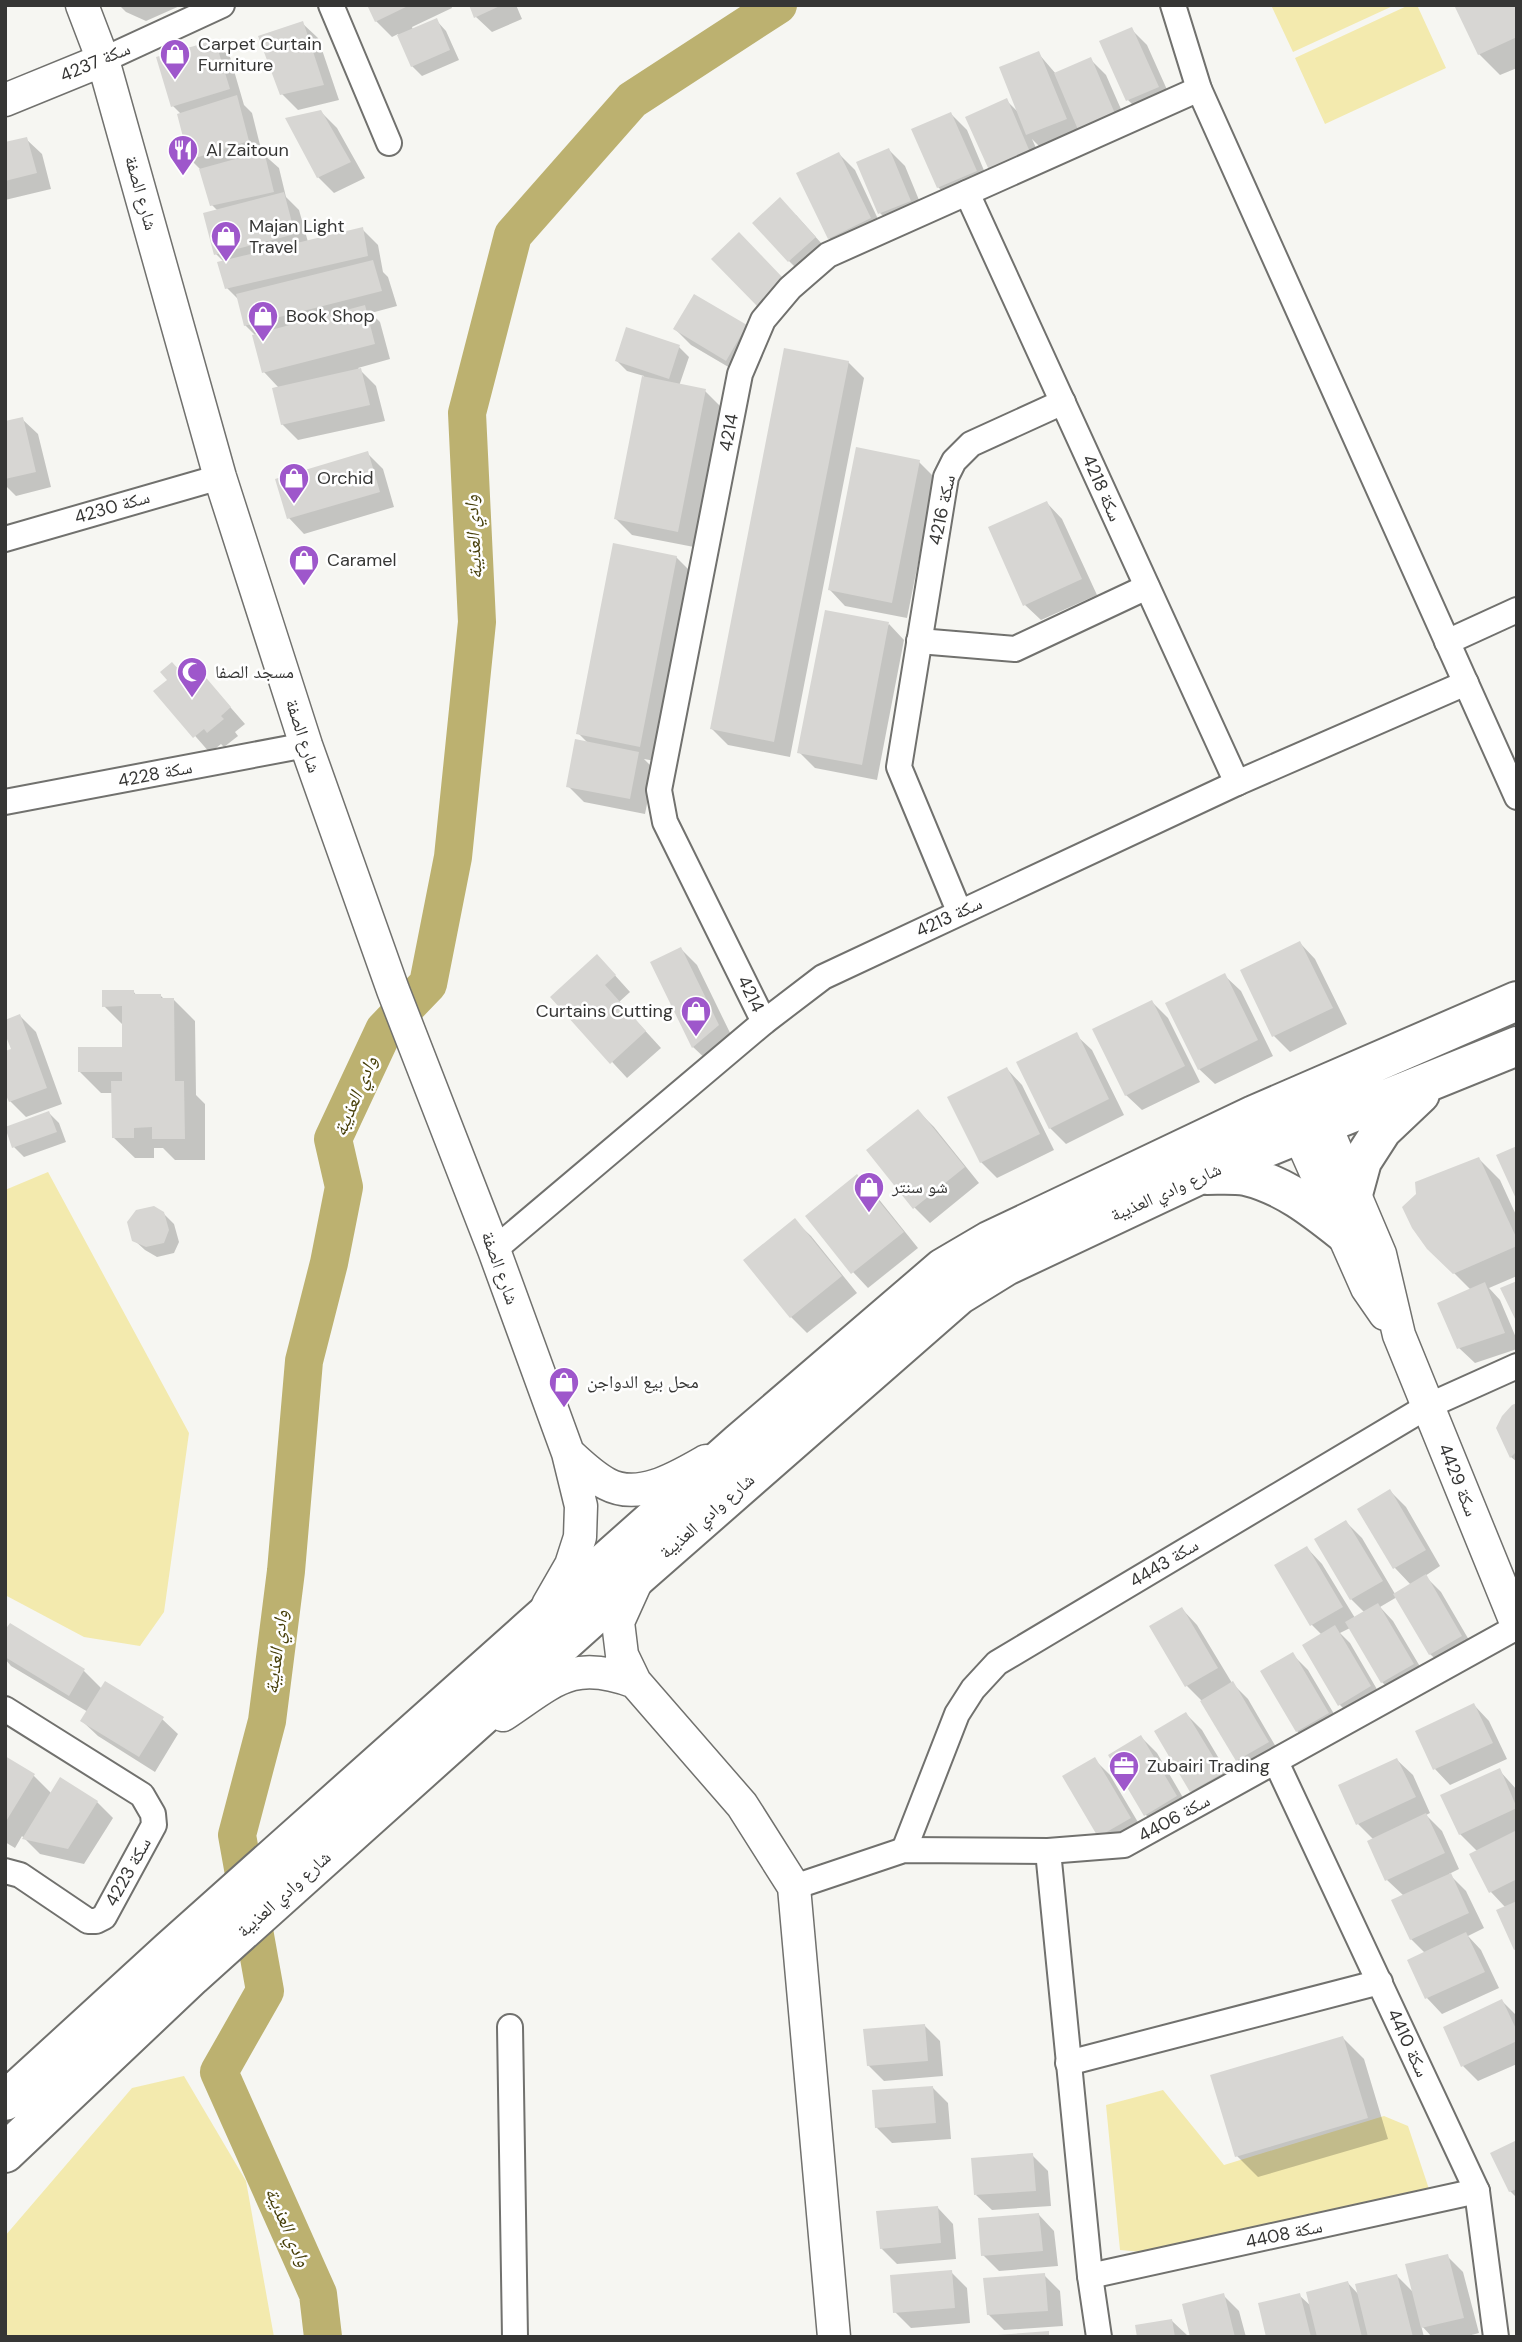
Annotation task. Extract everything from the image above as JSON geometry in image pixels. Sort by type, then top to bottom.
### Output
[{"type":"main road","name":"شارع وادي العذيبة","points":[[5,2153],[181,1963],[427,1745],[639,1575],[960,1295],[1006,1266],[1201,1174],[1305,1113],[1517,1001]]},
{"type":"main road","name":"شارع وادي العذيبة","points":[[427,1745],[532,1627],[739,1443],[943,1268],[989,1241],[1305,1113],[1437,1078],[1517,1046]]},
{"type":"main road","points":[[1353,1194],[1362,1161],[1382,1130],[1437,1078]]},
{"type":"main road","points":[[1201,1174],[1245,1176],[1278,1187],[1307,1204],[1343,1232]]},
{"type":"main road","name":"شارع وادي العذيبة","points":[[5,2101],[74,2037],[181,1963]]},
{"type":"main road","points":[[5,2068],[21,2054],[49,2042],[74,2037]]},
{"type":"street","name":"شارع الصفة","points":[[82,5],[103,60],[220,477],[306,746],[415,1049],[494,1250],[568,1453],[581,1506],[580,1537],[571,1565],[556,1594],[532,1627]]},
{"type":"street","name":"سكة 4237","points":[[5,100],[103,60],[222,5]]},
{"type":"street","points":[[331,5],[389,143]]},
{"type":"street","points":[[1172,5],[1199,89],[1517,797]]},
{"type":"street","name":"4214","points":[[764,1022],[665,822],[659,790],[740,374],[763,320],[790,288],[828,255],[1199,89]]},
{"type":"street","name":"سكة 4218","points":[[967,193],[1237,783]]},
{"type":"street","name":"سكة 4216","points":[[960,911],[899,767],[946,477],[954,461],[971,444],[1063,402]]},
{"type":"street","name":"سكة 4230","points":[[5,538],[220,477]]},
{"type":"street","points":[[919,641],[1015,649],[1147,587]]},
{"type":"street","points":[[1447,642],[1517,610]]},
{"type":"street","name":"سكة 4213","points":[[494,1250],[764,1022],[823,976],[1237,783],[1466,683]]},
{"type":"street","name":"سكة 4228","points":[[5,802],[306,746]]},
{"type":"street","name":"سكة 4429","points":[[1305,1113],[1353,1194],[1380,1254],[1399,1335],[1517,1626]]},
{"type":"street","name":"سكة 4429","points":[[1305,1113],[1343,1232],[1367,1288],[1399,1335]]},
{"type":"street","name":"سكة 4443","points":[[904,1850],[957,1714],[973,1689],[997,1663],[1428,1406],[1517,1366]]},
{"type":"street","name":"شارع الصفة","points":[[568,1453],[609,1486],[630,1491],[650,1487],[681,1475],[739,1443]]},
{"type":"street","points":[[639,1575],[618,1622],[622,1655],[635,1682],[742,1805],[794,1887],[834,2337]]},
{"type":"street","name":"سكة 4406","points":[[794,1887],[904,1850],[1048,1852],[1124,1845],[1517,1626]]},
{"type":"street","points":[[427,1745],[569,1673],[594,1670],[635,1682]]},
{"type":"street","name":"سكة 4223","points":[[5,1709],[142,1795],[153,1814],[154,1825],[104,1917],[96,1921],[88,1921],[20,1875],[5,1871]]},
{"type":"street","name":"سكة 4410","points":[[1276,1762],[1478,2191],[1496,2337]]},
{"type":"street","points":[[1048,1852],[1090,2276],[1099,2337]]},
{"type":"street","points":[[1068,2063],[1380,1982]]},
{"type":"street","points":[[510,2027],[515,2337]]},
{"type":"street","name":"سكة 4408","points":[[1090,2276],[1478,2191]]},
{"type":"shaded area","points":[[1271,5],[1395,5],[1293,52]]},
{"type":"shaded area","points":[[1409,5],[1417,5],[1446,68],[1325,124],[1295,58]]},
{"type":"shaded area","points":[[48,1172],[189,1433],[164,1612],[140,1646],[84,1637],[5,1595],[5,1190]]},
{"type":"shaded area","points":[[184,2076],[246,2181],[274,2337],[5,2337],[5,2236],[132,2088]]},
{"type":"shaded area","points":[[1163,2090],[1224,2165],[1384,2116],[1408,2126],[1429,2189],[1419,2196],[1142,2252],[1120,2250],[1106,2105]]},
{"type":"building","points":[[367,5],[410,5],[375,22]]},
{"type":"building","points":[[469,5],[502,5],[474,18]]},
{"type":"building","points":[[1454,5],[1517,5],[1517,37],[1478,55]]},
{"type":"building","points":[[437,18],[450,50],[411,67],[397,35]]},
{"type":"building","points":[[303,21],[324,85],[280,95],[258,36]]},
{"type":"building","points":[[1132,27],[1159,87],[1126,101],[1099,41]]},
{"type":"building","points":[[215,40],[230,89],[171,107],[156,57]]},
{"type":"building","points":[[1039,51],[1067,119],[1026,135],[999,67]]},
{"type":"building","points":[[1091,57],[1116,116],[1079,132],[1054,73]]},
{"type":"building","points":[[237,95],[249,141],[189,160],[177,114]]},
{"type":"building","points":[[1007,98],[1030,152],[989,170],[965,117]]},
{"type":"building","points":[[321,110],[351,162],[317,178],[285,118]]},
{"type":"building","points":[[951,112],[977,171],[937,188],[911,129]]},
{"type":"building","points":[[27,137],[37,173],[5,181],[5,142]]},
{"type":"building","points":[[889,148],[911,201],[878,214],[856,162]]},
{"type":"building","points":[[264,151],[274,192],[210,206],[199,169]]},
{"type":"building","points":[[839,152],[871,218],[828,239],[796,173]]},
{"type":"building","points":[[284,192],[295,234],[214,255],[203,213]]},
{"type":"building","points":[[780,197],[816,237],[788,262],[752,223]]},
{"type":"building","points":[[363,227],[368,256],[225,289],[217,262]]},
{"type":"building","points":[[739,232],[784,279],[757,306],[711,259]]},
{"type":"building","points":[[373,260],[382,291],[244,326],[236,294]]},
{"type":"building","points":[[694,294],[747,325],[726,361],[673,329]]},
{"type":"building","points":[[365,305],[375,344],[262,373],[252,335]]},
{"type":"building","points":[[626,327],[680,345],[669,379],[615,361]]},
{"type":"building","points":[[784,348],[849,361],[774,742],[710,729]]},
{"type":"building","points":[[361,368],[370,405],[281,425],[272,388]]},
{"type":"building","points":[[642,376],[706,389],[678,532],[614,519]]},
{"type":"building","points":[[23,417],[36,472],[5,479],[5,421]]},
{"type":"building","points":[[856,447],[920,460],[892,603],[828,590]]},
{"type":"building","points":[[368,451],[380,492],[287,519],[275,479]]},
{"type":"building","points":[[1047,501],[1082,579],[1023,606],[988,527]]},
{"type":"building","points":[[613,543],[677,556],[640,747],[576,734]]},
{"type":"building","points":[[825,610],[889,622],[862,765],[797,753]]},
{"type":"building","name":"مسجد الصفا","points":[[191,660],[231,707],[221,716],[224,719],[207,733],[204,729],[193,738],[153,691],[167,680],[160,672],[172,662],[179,670]]},
{"type":"building","points":[[575,739],[639,752],[630,799],[566,787]]},
{"type":"building","points":[[1300,941],[1333,1008],[1272,1037],[1240,970]]},
{"type":"building","points":[[681,947],[719,1025],[692,1048],[650,962]]},
{"type":"building","points":[[597,954],[616,975],[605,985],[646,1031],[610,1064],[550,997]]},
{"type":"building","points":[[1225,973],[1258,1040],[1198,1070],[1165,1003]]},
{"type":"building","points":[[102,990],[134,990],[134,994],[161,994],[161,998],[174,998],[175,1081],[184,1081],[185,1139],[152,1139],[152,1127],[134,1128],[134,1138],[112,1138],[111,1081],[122,1081],[122,1072],[78,1072],[78,1047],[122,1047],[122,1006],[102,1007]]},
{"type":"building","points":[[1152,1000],[1185,1066],[1125,1096],[1092,1029]]},
{"type":"building","points":[[20,1014],[47,1088],[9,1102],[5,1093],[5,1051],[11,1049],[5,1034],[5,1020]]},
{"type":"building","points":[[1077,1032],[1109,1099],[1049,1129],[1016,1062]]},
{"type":"building","points":[[1007,1067],[1040,1134],[980,1163],[947,1097]]},
{"type":"building","points":[[918,1109],[965,1167],[913,1209],[866,1150]]},
{"type":"building","points":[[49,1111],[57,1132],[12,1148],[5,1127]]},
{"type":"building","points":[[1517,1146],[1517,1201],[1496,1155]]},
{"type":"building","points":[[1479,1157],[1517,1239],[1517,1246],[1453,1274],[1427,1249],[1412,1228],[1402,1207],[1416,1194],[1415,1182]]},
{"type":"building","points":[[857,1174],[904,1232],[851,1274],[805,1216]]},
{"type":"building","points":[[154,1206],[164,1212],[169,1230],[164,1243],[146,1247],[132,1241],[127,1222],[136,1210]]},
{"type":"building","points":[[795,1218],[842,1276],[790,1318],[743,1260]]},
{"type":"building","points":[[1517,1281],[1517,1323],[1500,1288]]},
{"type":"building","points":[[1485,1282],[1505,1333],[1457,1349],[1437,1303]]},
{"type":"building","points":[[1517,1403],[1517,1451],[1510,1458],[1496,1428],[1502,1416]]},
{"type":"building","points":[[1390,1489],[1426,1550],[1393,1569],[1357,1509]]},
{"type":"building","points":[[1346,1520],[1383,1581],[1350,1600],[1314,1539]]},
{"type":"building","points":[[1307,1546],[1343,1607],[1310,1626],[1274,1565]]},
{"type":"building","points":[[1426,1574],[1462,1636],[1429,1655],[1393,1594]]},
{"type":"building","points":[[1378,1603],[1414,1664],[1381,1683],[1345,1622]]},
{"type":"building","points":[[1182,1607],[1218,1668],[1185,1687],[1149,1626]]},
{"type":"building","points":[[10,1623],[85,1669],[69,1696],[5,1657],[5,1630]]},
{"type":"building","points":[[1335,1625],[1371,1686],[1338,1706],[1302,1645]]},
{"type":"building","points":[[1293,1652],[1329,1713],[1296,1732],[1260,1671]]},
{"type":"building","points":[[105,1681],[164,1717],[139,1757],[80,1721]]},
{"type":"building","points":[[1233,1681],[1269,1742],[1236,1761],[1200,1701]]},
{"type":"building","points":[[1474,1703],[1493,1743],[1433,1770],[1415,1731]]},
{"type":"building","points":[[1186,1712],[1223,1773],[1190,1792],[1154,1731]]},
{"type":"building","points":[[1141,1735],[1177,1796],[1144,1816],[1108,1755]]},
{"type":"building","points":[[5,1756],[35,1774],[5,1823]]},
{"type":"building","points":[[1095,1757],[1131,1818],[1098,1837],[1062,1776]]},
{"type":"building","points":[[1397,1758],[1416,1797],[1356,1825],[1338,1785]]},
{"type":"building","points":[[1500,1768],[1517,1808],[1459,1835],[1440,1795]]},
{"type":"building","points":[[60,1777],[98,1801],[68,1849],[22,1839]]},
{"type":"building","points":[[1426,1813],[1445,1853],[1385,1881],[1367,1841]]},
{"type":"building","points":[[1517,1830],[1517,1879],[1489,1893],[1469,1854]]},
{"type":"building","points":[[1451,1873],[1469,1913],[1410,1940],[1391,1900]]},
{"type":"building","points":[[1517,1901],[1517,1949],[1514,1950],[1496,1910]]},
{"type":"building","points":[[1466,1932],[1485,1972],[1425,1999],[1407,1960]]},
{"type":"building","points":[[1502,1999],[1517,2031],[1517,2041],[1461,2067],[1443,2027]]},
{"type":"building","points":[[925,2024],[928,2061],[867,2066],[863,2029]]},
{"type":"building","points":[[1343,2036],[1368,2118],[1235,2157],[1210,2075]]},
{"type":"building","points":[[933,2086],[936,2123],[875,2128],[872,2090]]},
{"type":"building","points":[[1517,2140],[1517,2189],[1509,2192],[1490,2153]]},
{"type":"building","points":[[1033,2153],[1036,2191],[974,2195],[971,2158]]},
{"type":"building","points":[[938,2206],[941,2243],[880,2249],[876,2211]]},
{"type":"building","points":[[1039,2213],[1043,2251],[981,2256],[978,2218]]},
{"type":"building","points":[[1448,2254],[1464,2318],[1421,2328],[1405,2264]]},
{"type":"building","points":[[952,2270],[955,2308],[893,2313],[890,2275]]},
{"type":"building","points":[[1045,2273],[1048,2311],[987,2315],[983,2278]]},
{"type":"building","points":[[1397,2274],[1413,2337],[1368,2337],[1355,2284]]},
{"type":"building","points":[[1348,2281],[1362,2337],[1317,2337],[1306,2292]]},
{"type":"building","points":[[1224,2293],[1235,2337],[1190,2337],[1182,2304]]},
{"type":"building","points":[[1300,2293],[1311,2337],[1266,2337],[1258,2303]]},
{"type":"building","points":[[1172,2319],[1175,2337],[1137,2337],[1135,2325]]},
{"type":"building","points":[[1049,2331],[1049,2337],[997,2337],[997,2335]]},
{"type":"waterway","name":"وادي العذيبة","points":[[323,2337],[318,2294],[219,2072],[265,1991],[237,1835],[267,1721],[286,1571],[304,1361],[329,1263],[344,1187],[333,1139],[384,1030],[428,984],[453,857],[477,622],[467,413],[513,235],[632,100],[778,5]]},
{"type":"place","name":"Carpet Curtain Furniture","points":[[175,81]]},
{"type":"place","name":"Al Zaitoun","points":[[183,177]]},
{"type":"place","name":"Majan Light Travel","points":[[226,263]]},
{"type":"place","name":"Book Shop","points":[[263,343]]},
{"type":"place","name":"Orchid","points":[[294,505]]},
{"type":"place","name":"Caramel","points":[[304,587]]},
{"type":"place","name":"مسجد الصفا","points":[[192,699]]},
{"type":"place","name":"Curtains Cutting","points":[[696,1038]]},
{"type":"place","name":"شو سنتر","points":[[869,1214]]},
{"type":"place","name":"محل بيع الدواجن","points":[[564,1409]]},
{"type":"place","name":"Zubairi Trading","points":[[1124,1793]]}]
